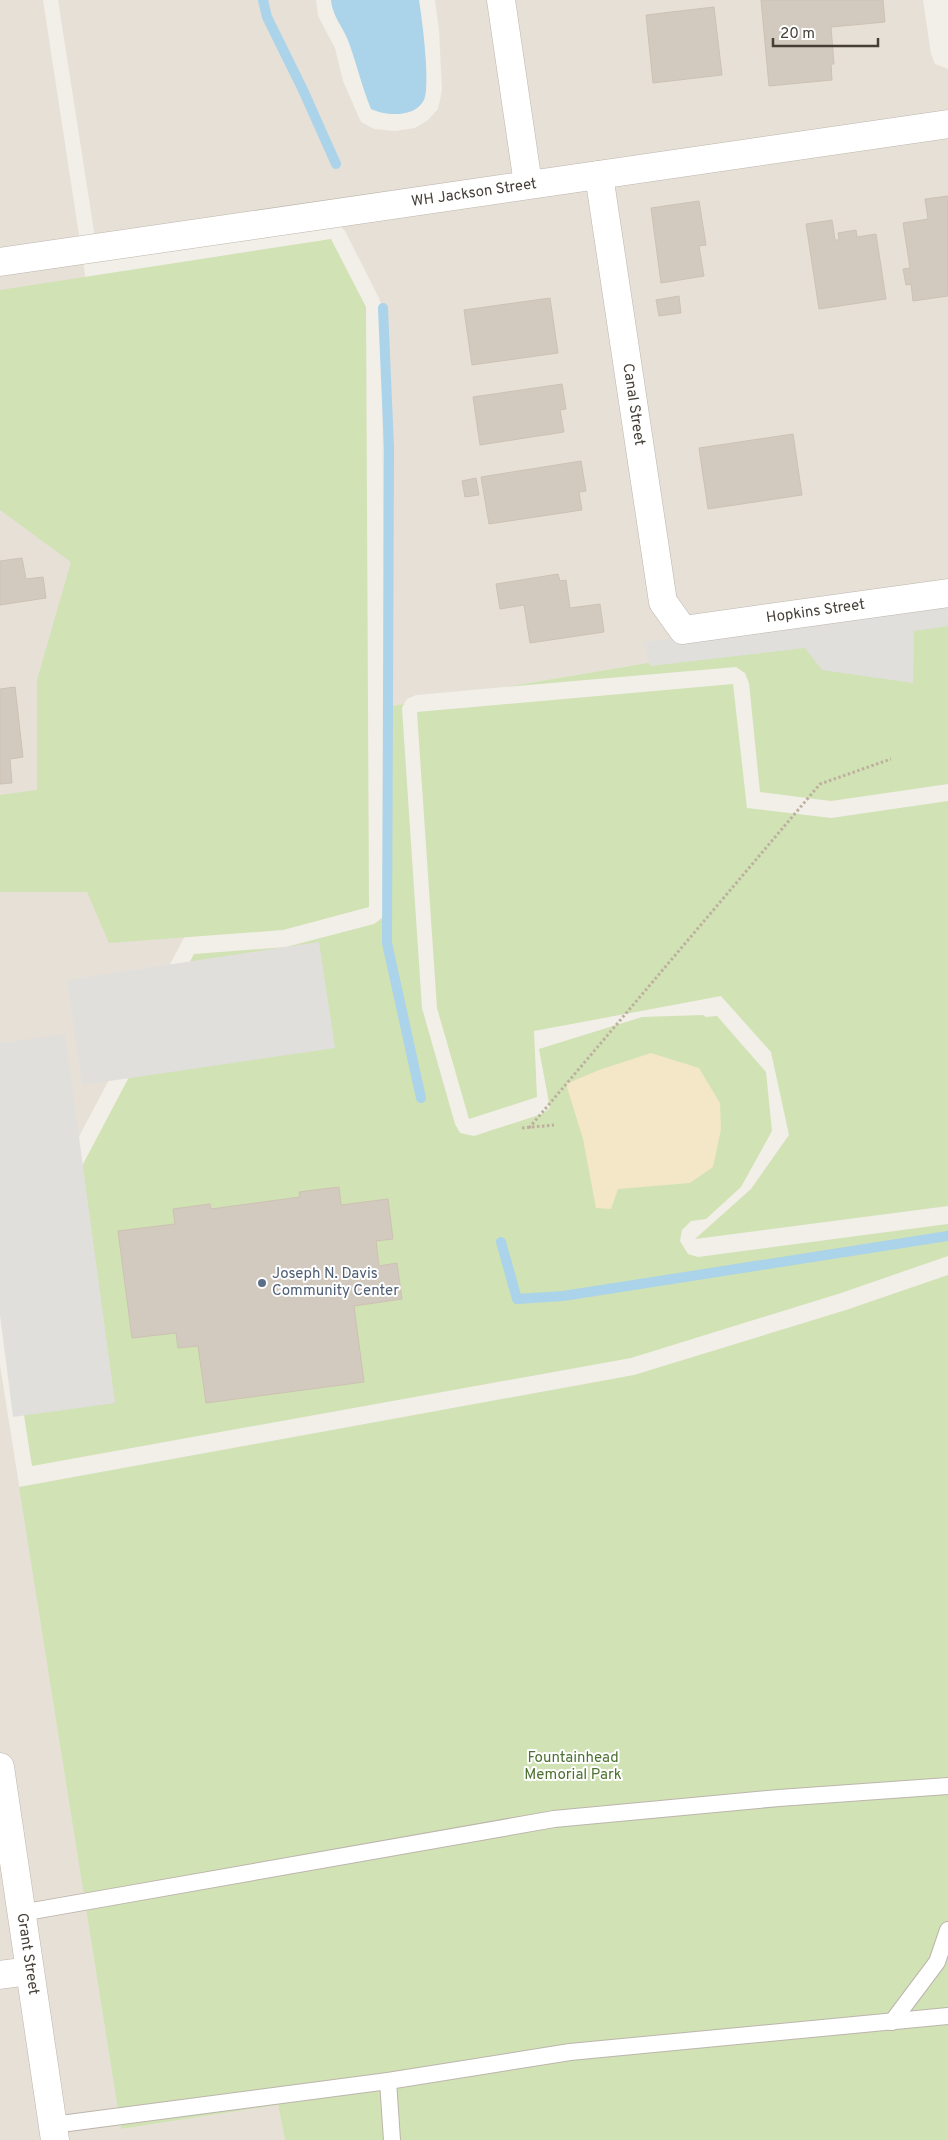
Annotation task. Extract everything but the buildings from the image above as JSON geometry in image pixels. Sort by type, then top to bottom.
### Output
[{"type":"street","points":[[501,0],[528,184]]},
{"type":"street","name":"WH Jackson Street","points":[[0,262],[948,124]]},
{"type":"street","name":"Canal Street","points":[[599,174],[663,602],[683,630]]},
{"type":"street","name":"Hopkins Street","points":[[683,630],[948,593]]},
{"type":"street","name":"Grant Street","points":[[0,1767],[54,2132]]},
{"type":"street","points":[[0,1975],[29,1971]]},
{"type":"lane","points":[[21,1913],[554,1819],[779,1798],[948,1786]]},
{"type":"lane","points":[[892,2022],[937,1962],[948,1930]]},
{"type":"lane","points":[[54,2132],[570,2052],[948,2016]]},
{"type":"lane","points":[[388,2081],[392,2140]]},
{"type":"path","points":[[529,1128],[820,784],[891,759]]},
{"type":"path","points":[[522,1128],[554,1125]]},
{"type":"shaded area","points":[[0,0],[43,0],[186,934],[0,1286]]},
{"type":"shaded area","points":[[58,0],[316,0],[318,16],[335,48],[343,81],[361,122],[374,129],[395,131],[415,128],[428,120],[438,109],[442,90],[439,30],[435,0],[923,0],[931,54],[935,64],[948,69],[948,612],[505,687],[416,695],[407,699],[404,704],[384,707],[382,307],[379,298],[345,231],[338,224],[98,257]]},
{"type":"shaded area","points":[[948,602],[948,626],[914,631],[913,683],[822,670],[805,648],[650,666],[644,642]]},
{"type":"shaded area","points":[[319,942],[335,1048],[82,1085],[67,980]]},
{"type":"shaded area","points":[[65,1034],[115,1403],[13,1417],[0,1315],[0,1043]]},
{"type":"shaded area","points":[[0,1365],[121,2129],[278,2105],[285,2140],[0,2140]]},
{"type":"green space","points":[[331,239],[366,307],[369,907],[283,930],[109,943],[87,892],[0,892],[0,795],[37,790],[37,680],[71,562],[0,510],[0,290]]},
{"type":"green space","points":[[948,612],[948,784],[831,801],[760,792],[749,683],[745,673],[736,667],[505,687]]},
{"type":"green space","points":[[733,684],[747,808],[831,818],[948,801],[948,1206],[695,1239],[751,1189],[789,1135],[771,1052],[721,996],[534,1031],[537,1097],[469,1119],[437,1008],[417,712]]},
{"type":"green space","points":[[404,704],[402,708],[422,1008],[455,1124],[460,1133],[474,1136],[542,1114],[550,1108],[539,1049],[642,1017],[717,1016],[766,1072],[772,1131],[741,1187],[706,1219],[691,1221],[682,1230],[680,1241],[688,1254],[698,1257],[948,1224],[948,1256],[841,1293],[631,1358],[32,1466],[7,1308],[194,954],[286,947],[374,924],[382,918],[385,907],[384,707]]},
{"type":"green space","name":"Fountainhead Memorial Park","points":[[948,1275],[948,2140],[285,2140],[278,2105],[121,2129],[19,1487],[634,1375],[846,1310]]},
{"type":"sand","points":[[651,1053],[699,1068],[720,1103],[721,1129],[713,1167],[690,1183],[618,1189],[611,1209],[596,1208],[583,1139],[566,1084],[599,1070]]},
{"type":"water","points":[[331,0],[419,0],[427,81],[426,93],[420,106],[407,113],[400,114],[384,113],[371,109],[349,43],[336,17]]},
{"type":"waterway","points":[[263,0],[267,17],[303,90],[336,164]]},
{"type":"waterway","points":[[383,308],[389,448],[387,943],[421,1098]]},
{"type":"waterway","points":[[501,1242],[517,1299],[563,1296],[948,1236]]},
{"type":"place","name":"Joseph N. Davis Community Center","points":[[262,1283]]}]
